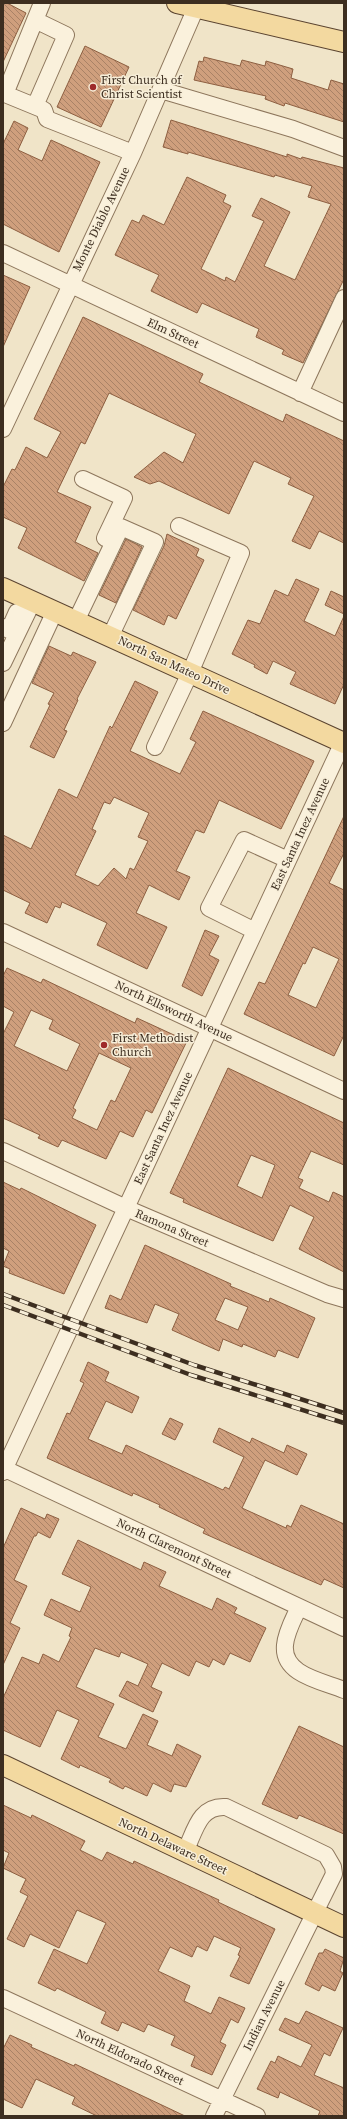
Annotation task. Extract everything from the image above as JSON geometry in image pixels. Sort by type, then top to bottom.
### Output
[{"type":"main road","points":[[177,3],[198,5],[344,42]]},
{"type":"main road","name":"North San Mateo Drive","points":[[3,588],[344,742]]},
{"type":"main road","name":"North Delaware Street","points":[[3,1765],[344,1927]]},
{"type":"street","points":[[42,3],[4,94],[44,110],[47,119],[133,154]]},
{"type":"street","name":"Monte Diablo Avenue","points":[[3,429],[133,154],[198,5]]},
{"type":"street","points":[[35,20],[66,35],[35,106]]},
{"type":"street","points":[[161,90],[292,129],[344,148]]},
{"type":"street","name":"Elm Street","points":[[3,253],[344,413]]},
{"type":"street","points":[[300,393],[344,298]]},
{"type":"street","points":[[66,616],[124,498],[83,479]]},
{"type":"street","points":[[155,747],[190,673],[241,554],[179,526]]},
{"type":"street","points":[[3,723],[66,616],[121,527],[155,542],[110,636]]},
{"type":"street","points":[[3,627],[9,630],[29,599]]},
{"type":"street","points":[[3,663],[29,599]]},
{"type":"street","name":"East Santa Inez Avenue","points":[[4,1470],[344,742]]},
{"type":"street","points":[[255,931],[209,908],[244,840],[288,860]]},
{"type":"street","name":"North Ellsworth Avenue","points":[[3,932],[344,1091]]},
{"type":"street","name":"Ramona Street","points":[[3,1151],[126,1208],[327,1294],[344,1299]]},
{"type":"street","name":"North Claremont Street","points":[[4,1470],[344,1628]]},
{"type":"street","points":[[299,1607],[285,1644],[285,1654],[289,1663],[296,1670],[344,1690]]},
{"type":"street","name":"Indian Avenue","points":[[185,1852],[204,1813],[216,1806],[226,1807],[326,1855],[330,1860],[334,1874],[214,2116]]},
{"type":"street","name":"North Eldorado Street","points":[[3,1998],[256,2116]]},
{"type":"building","points":[[3,3],[7,3],[26,13],[3,62]]},
{"type":"building","name":"First Church of Christ Scientist","points":[[85,46],[129,67],[101,127],[57,107]]},
{"type":"building","points":[[204,57],[240,66],[242,60],[265,66],[266,61],[293,69],[291,78],[328,90],[331,80],[344,84],[344,122],[285,103],[284,106],[265,99],[266,96],[194,80],[199,61],[203,62]]},
{"type":"building","points":[[171,120],[287,157],[287,154],[301,159],[302,157],[344,168],[344,279],[303,363],[282,354],[284,350],[256,337],[259,329],[202,303],[197,313],[151,291],[159,275],[115,255],[132,220],[139,223],[143,215],[164,225],[187,177],[226,195],[223,202],[231,206],[201,269],[225,281],[226,277],[235,282],[264,221],[252,216],[261,198],[290,212],[264,266],[295,280],[331,204],[308,197],[312,186],[275,175],[274,177],[188,152],[188,154],[163,147]]},
{"type":"building","points":[[14,121],[28,128],[18,150],[42,161],[51,140],[100,162],[59,252],[3,224],[3,144]]},
{"type":"building","points":[[3,275],[30,287],[3,347]]},
{"type":"building","points":[[83,317],[203,374],[199,382],[283,422],[286,414],[344,441],[344,543],[319,531],[310,549],[292,541],[314,496],[288,484],[291,478],[254,461],[229,514],[159,481],[150,484],[134,477],[164,452],[183,463],[196,434],[109,393],[85,444],[81,442],[57,492],[91,507],[75,542],[98,553],[84,581],[18,548],[27,528],[3,517],[3,487],[12,469],[15,470],[26,447],[47,458],[61,432],[34,419]]},
{"type":"building","points":[[167,534],[199,549],[196,556],[204,560],[176,619],[168,615],[164,625],[133,610],[164,546]]},
{"type":"building","points":[[126,539],[142,547],[116,603],[99,595]]},
{"type":"building","points":[[296,579],[319,589],[304,621],[335,636],[344,616],[344,684],[335,704],[290,684],[296,672],[273,661],[267,674],[254,667],[255,665],[232,654],[248,620],[260,624],[275,590],[288,596]]},
{"type":"building","points":[[331,591],[344,597],[344,614],[325,605]]},
{"type":"building","points":[[49,646],[71,656],[73,652],[96,662],[77,699],[78,700],[64,730],[67,731],[54,758],[30,747],[50,705],[48,704],[54,693],[32,683]]},
{"type":"building","points":[[135,681],[158,692],[130,751],[180,774],[196,742],[190,739],[203,711],[314,761],[281,829],[219,800],[204,833],[196,830],[176,871],[190,877],[179,900],[149,885],[136,913],[167,927],[147,969],[97,945],[107,923],[62,902],[60,908],[55,906],[47,923],[25,913],[30,903],[3,890],[3,835],[31,849],[59,789],[77,798],[110,726],[112,728]],"holes":[[[114,797],[149,813],[138,837],[148,841],[134,870],[130,868],[126,879],[114,868],[98,886],[75,875],[96,831],[92,829],[104,802],[110,804]]]},
{"type":"building","points":[[344,816],[344,853],[329,883],[344,890],[344,1035],[334,1056],[244,1014],[259,982],[265,984]],"holes":[[[313,947],[339,959],[316,1008],[288,995],[303,963],[305,964]]]},
{"type":"building","points":[[205,930],[219,936],[209,955],[219,960],[202,996],[182,986]]},
{"type":"building","points":[[7,968],[41,983],[43,979],[135,1023],[137,1018],[187,1041],[152,1113],[146,1110],[133,1137],[120,1131],[106,1159],[62,1140],[58,1147],[38,1138],[40,1135],[3,1118],[3,1034],[14,1012],[3,1006],[3,976]],"holes":[[[31,1010],[53,1020],[49,1029],[80,1044],[67,1071],[14,1046]],[[99,1053],[131,1068],[115,1102],[111,1100],[97,1130],[72,1118],[76,1110],[73,1108]]]},
{"type":"building","points":[[228,1068],[344,1123],[344,1165],[311,1151],[298,1178],[303,1180],[299,1188],[329,1202],[333,1192],[344,1197],[344,1272],[299,1249],[314,1217],[290,1205],[273,1241],[183,1202],[184,1199],[170,1193]],"holes":[[[251,1155],[275,1165],[262,1198],[237,1186]]]},
{"type":"building","points":[[3,1182],[20,1190],[21,1188],[96,1225],[64,1294],[9,1273],[10,1269],[3,1266],[9,1251],[3,1248]]},
{"type":"building","points":[[145,1245],[231,1284],[230,1286],[269,1302],[270,1298],[315,1318],[298,1358],[278,1350],[275,1357],[243,1344],[242,1347],[223,1339],[219,1351],[172,1330],[179,1314],[155,1304],[147,1323],[105,1308],[110,1295],[121,1300]],"holes":[[[225,1298],[248,1307],[238,1330],[215,1320]]]},
{"type":"building","points":[[88,1362],[109,1372],[105,1381],[139,1397],[132,1413],[106,1401],[88,1439],[122,1454],[126,1445],[223,1490],[225,1487],[229,1489],[244,1457],[213,1442],[219,1428],[250,1443],[252,1438],[284,1453],[287,1445],[307,1454],[297,1475],[265,1460],[242,1508],[286,1528],[287,1525],[291,1527],[301,1505],[344,1524],[344,1588],[324,1579],[321,1585],[284,1569],[203,1533],[205,1529],[159,1507],[160,1505],[133,1493],[132,1496],[47,1458],[67,1413],[70,1414],[84,1383],[80,1381]]},
{"type":"building","points":[[170,1418],[183,1424],[175,1440],[162,1434]]},
{"type":"building","points":[[21,1508],[45,1519],[47,1514],[59,1519],[50,1538],[38,1532],[36,1536],[34,1536],[14,1580],[27,1586],[10,1623],[20,1628],[3,1665],[3,1548]]},
{"type":"building","points":[[78,1540],[141,1570],[144,1562],[166,1572],[159,1586],[212,1610],[217,1598],[237,1608],[234,1613],[266,1628],[250,1662],[230,1653],[224,1665],[213,1659],[209,1667],[196,1661],[189,1676],[162,1663],[151,1687],[162,1692],[153,1712],[119,1696],[127,1681],[138,1686],[148,1664],[121,1652],[119,1657],[95,1648],[76,1687],[114,1704],[98,1737],[126,1749],[143,1714],[158,1721],[147,1745],[172,1756],[177,1744],[201,1756],[186,1787],[174,1784],[171,1792],[153,1783],[147,1796],[125,1786],[123,1789],[109,1782],[111,1779],[80,1765],[79,1768],[61,1759],[79,1720],[57,1710],[40,1747],[3,1730],[3,1698],[22,1657],[39,1664],[43,1654],[59,1662],[71,1637],[69,1636],[72,1628],[44,1615],[51,1599],[80,1612],[91,1587],[62,1574]]},
{"type":"building","points":[[299,1726],[344,1747],[344,1834],[299,1815],[297,1819],[262,1804]]},
{"type":"building","points":[[3,1805],[31,1818],[32,1815],[85,1841],[80,1850],[102,1861],[107,1852],[133,1864],[134,1861],[219,1900],[218,1902],[275,1929],[249,1984],[230,1976],[240,1956],[238,1955],[241,1948],[214,1936],[207,1951],[197,1946],[192,1957],[170,1947],[158,1971],[190,1986],[184,2001],[211,2014],[219,1997],[245,2008],[238,2023],[231,2019],[220,2042],[226,2045],[212,2075],[191,2066],[195,2056],[171,2045],[175,2036],[148,2024],[144,2032],[122,2022],[118,2031],[101,2023],[106,2012],[57,1988],[55,1991],[38,1983],[54,1949],[87,1964],[106,1923],[77,1910],[59,1948],[30,1934],[24,1947],[7,1939],[28,1896],[20,1892],[26,1879],[3,1868],[9,1853],[3,1850]]},
{"type":"building","points":[[325,1949],[344,1958],[340,1971],[343,1973],[335,1991],[322,1985],[319,1991],[305,1984],[319,1953],[323,1953]]},
{"type":"building","points":[[306,2011],[343,2028],[330,2056],[324,2053],[314,2075],[344,2088],[344,2116],[318,2116],[320,2111],[280,2092],[278,2098],[257,2089],[271,2061],[275,2063],[278,2056],[301,2067],[312,2045],[279,2030],[285,2018],[299,2024]]},
{"type":"building","points":[[10,2035],[32,2045],[31,2047],[74,2066],[75,2064],[185,2116],[97,2116],[72,2104],[75,2097],[36,2079],[22,2108],[3,2099],[3,2049]]},
{"type":"railway","points":[[3,1294],[194,1365],[344,1413]]},
{"type":"railway","points":[[3,1305],[191,1375],[344,1423]]},
{"type":"place","name":"First Church of Christ Scientist","points":[[93,87]]},
{"type":"place","name":"First Methodist Church","points":[[104,1045]]}]
